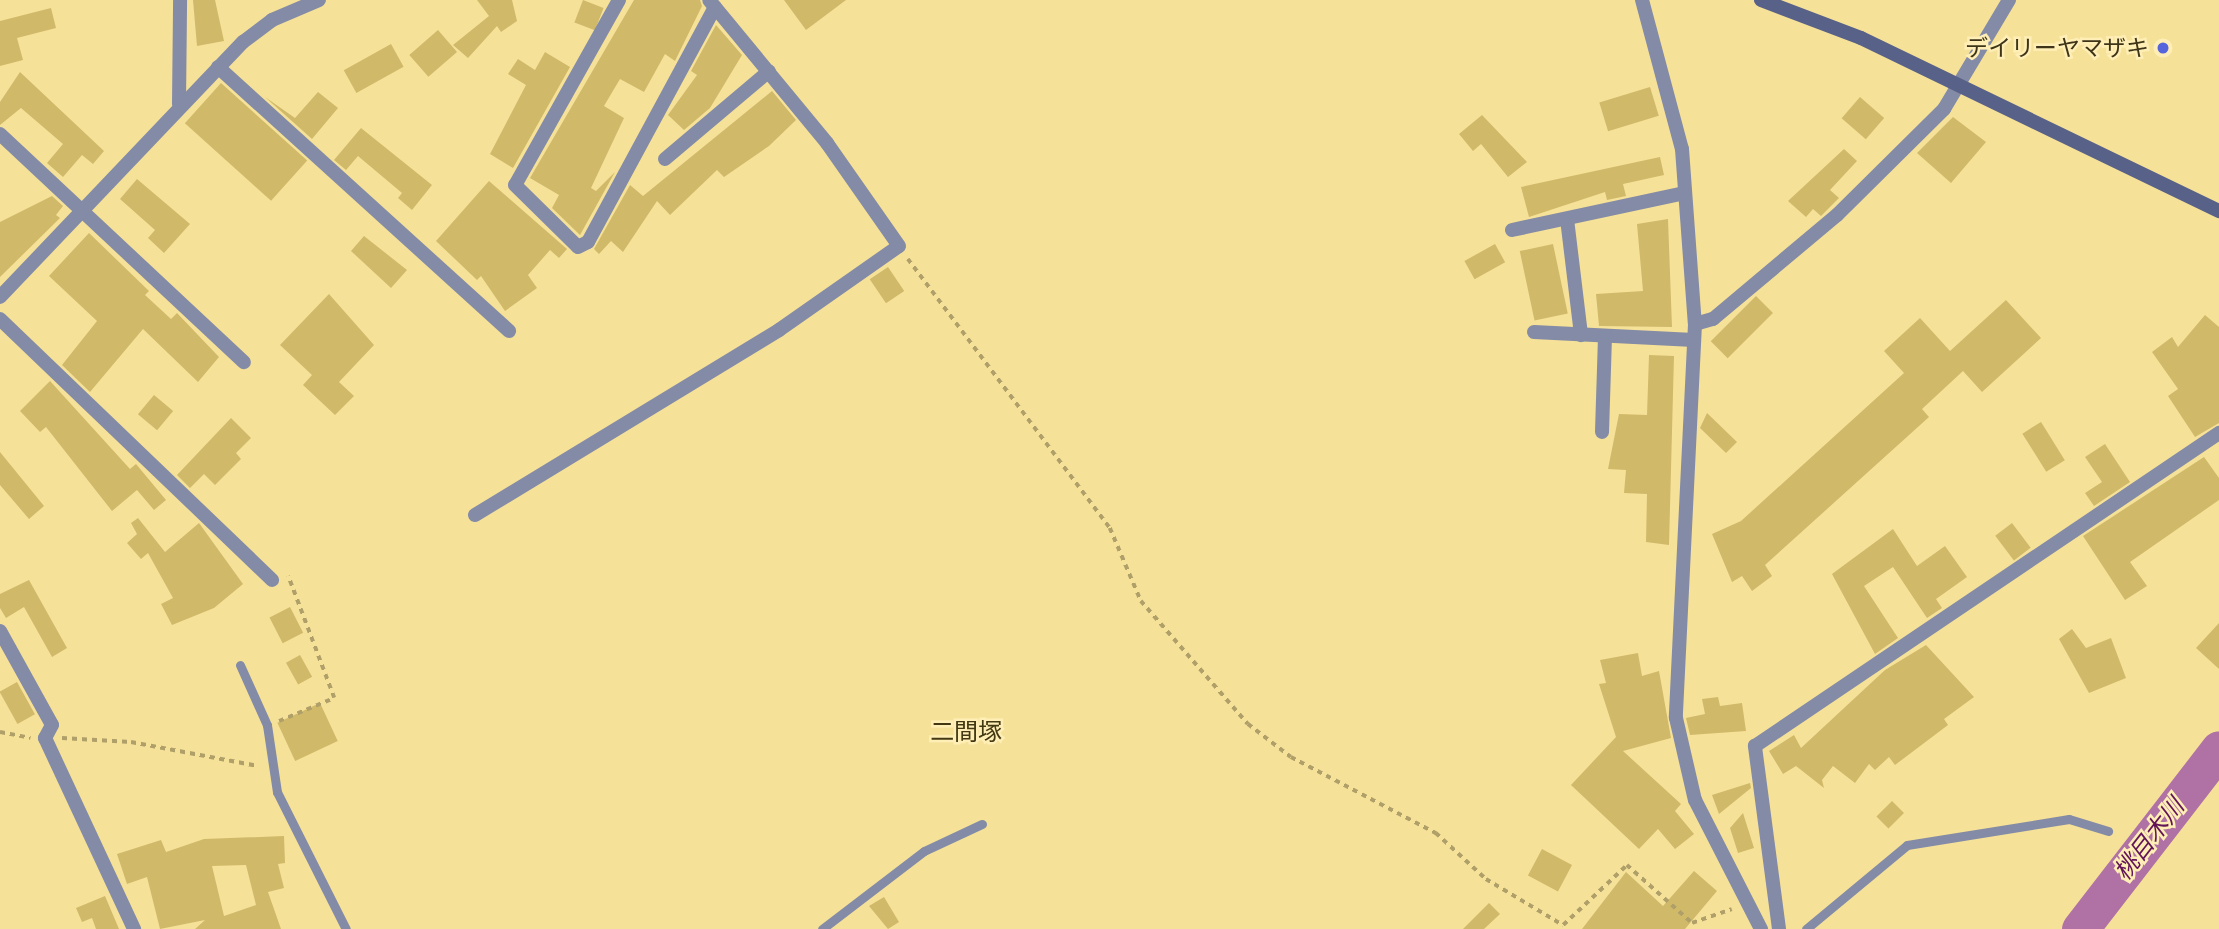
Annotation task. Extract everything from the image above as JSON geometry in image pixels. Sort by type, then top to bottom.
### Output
[{"type":"street","points":[[179,104],[180,0]]},
{"type":"street","points":[[0,297],[179,104],[218,67],[272,20],[319,0]]},
{"type":"street","points":[[475,515],[779,330],[899,246],[769,71],[712,3],[588,242],[578,247],[515,185],[619,0]]},
{"type":"street","points":[[1642,0],[1682,149],[1695,324],[1676,718],[1695,800],[1745,905],[1761,929]]},
{"type":"street","points":[[1761,0],[1962,85],[2219,211]]},
{"type":"street","points":[[1695,324],[1713,320],[1837,215],[1962,85],[2009,0]]},
{"type":"street","points":[[218,67],[509,331]]},
{"type":"street","points":[[666,159],[769,71]]},
{"type":"street","points":[[0,134],[84,207],[244,362]]},
{"type":"street","points":[[1512,230],[1684,193]]},
{"type":"street","points":[[1567,219],[1581,335]]},
{"type":"street","points":[[0,319],[272,580]]},
{"type":"street","points":[[1534,332],[1694,340]]},
{"type":"street","points":[[1602,432],[1605,336]]},
{"type":"street","points":[[1779,929],[1755,746],[2219,433]]},
{"type":"street","points":[[0,631],[52,725],[45,737],[134,929]]},
{"type":"lane","points":[[240,665],[267,726],[271,769],[346,929]]},
{"type":"lane","points":[[1807,929],[1907,845],[2069,819],[2108,831]]},
{"type":"lane","points":[[822,929],[924,852],[982,824]]},
{"type":"path","points":[[899,246],[1110,528],[1141,601],[1248,724],[1291,757],[1436,833],[1486,879],[1563,925],[1627,865],[1692,923],[1745,905]]},
{"type":"path","points":[[267,726],[334,698],[292,575],[272,580]]},
{"type":"path","points":[[0,732],[131,742],[271,769]]},
{"type":"building","points":[[193,0],[215,0],[224,41],[197,46]]},
{"type":"building","points":[[477,0],[512,0],[517,21],[501,32],[497,26],[468,58],[453,45],[489,16]]},
{"type":"building","points":[[583,0],[604,8],[595,30],[574,22]]},
{"type":"building","points":[[634,0],[700,0],[702,6],[675,61],[665,54],[644,92],[620,79],[604,106],[624,118],[591,188],[596,191],[615,172],[580,235],[552,208],[559,195],[530,178]]},
{"type":"building","points":[[784,0],[846,0],[806,30]]},
{"type":"building","points":[[51,8],[56,28],[17,38],[23,60],[0,66],[0,21]]},
{"type":"building","points":[[716,25],[742,55],[710,108],[684,130],[668,115],[697,75],[691,71]]},
{"type":"building","points":[[438,30],[457,52],[428,77],[409,55]]},
{"type":"building","points":[[391,44],[404,67],[356,93],[344,70]]},
{"type":"building","points":[[545,52],[570,67],[513,168],[490,154],[526,85],[508,74],[518,59],[535,70]]},
{"type":"building","points":[[20,72],[104,151],[93,164],[82,155],[63,177],[47,163],[63,144],[21,108],[0,125],[0,102]]},
{"type":"building","points":[[221,83],[307,161],[271,201],[185,123]]},
{"type":"building","points":[[1650,87],[1659,116],[1608,131],[1599,102]]},
{"type":"building","points":[[772,91],[796,120],[769,146],[724,177],[717,170],[670,215],[657,201],[623,252],[611,241],[599,254],[594,249],[630,185],[643,196]]},
{"type":"building","points":[[318,92],[338,108],[312,139],[265,97],[295,118]]},
{"type":"building","points":[[1860,97],[1884,118],[1866,139],[1842,118]]},
{"type":"building","points":[[1482,115],[1527,162],[1508,177],[1481,144],[1473,151],[1459,134]]},
{"type":"building","points":[[1953,117],[1986,142],[1951,183],[1917,153]]},
{"type":"building","points":[[361,128],[432,185],[412,210],[398,198],[402,193],[358,156],[346,170],[334,160]]},
{"type":"building","points":[[1844,149],[1857,161],[1830,190],[1839,198],[1821,216],[1813,209],[1806,217],[1788,201]]},
{"type":"building","points":[[1660,157],[1664,175],[1623,184],[1626,196],[1607,200],[1605,192],[1529,217],[1521,187]]},
{"type":"building","points":[[137,179],[190,224],[164,253],[148,238],[155,230],[120,199]]},
{"type":"building","points":[[489,181],[567,249],[559,258],[550,250],[528,275],[537,288],[505,311],[481,276],[477,280],[436,241]]},
{"type":"building","points":[[52,196],[63,206],[56,215],[60,218],[0,277],[0,222]]},
{"type":"building","points":[[1668,219],[1672,327],[1599,326],[1596,294],[1643,291],[1637,224]]},
{"type":"building","points":[[89,233],[149,291],[145,295],[171,319],[177,313],[219,357],[198,382],[143,329],[90,392],[62,365],[97,321],[49,276]]},
{"type":"building","points":[[364,236],[407,270],[391,288],[351,251]]},
{"type":"building","points":[[1495,244],[1505,262],[1475,279],[1464,261]]},
{"type":"building","points":[[1553,244],[1568,313],[1535,321],[1520,251]]},
{"type":"building","points":[[888,267],[904,291],[886,303],[870,279]]},
{"type":"building","points":[[329,294],[374,345],[339,382],[354,396],[335,415],[303,385],[312,375],[280,345]]},
{"type":"building","points":[[1756,296],[1773,313],[1728,358],[1711,341]]},
{"type":"building","points":[[2006,300],[2041,338],[1982,392],[1963,371],[1922,409],[1929,417],[1765,565],[1772,576],[1752,591],[1742,576],[1732,582],[1712,534],[1741,521],[1904,373],[1884,351],[1920,318],[1950,351]]},
{"type":"building","points":[[2205,315],[2219,327],[2219,423],[2195,437],[2168,396],[2178,389],[2152,352],[2172,337],[2178,347]]},
{"type":"building","points":[[1649,355],[1674,356],[1669,545],[1646,542],[1647,494],[1624,493],[1626,470],[1608,469],[1619,414],[1647,415]]},
{"type":"building","points":[[50,381],[130,469],[136,464],[166,500],[154,510],[137,490],[112,511],[46,427],[40,432],[20,411]]},
{"type":"building","points":[[154,395],[173,411],[157,430],[138,414]]},
{"type":"building","points":[[1707,413],[1737,442],[1726,453],[1700,428]]},
{"type":"building","points":[[231,418],[251,438],[236,453],[241,459],[215,485],[204,474],[190,488],[177,475]]},
{"type":"building","points":[[2041,422],[2065,460],[2046,472],[2022,434]]},
{"type":"building","points":[[2105,444],[2130,482],[2094,506],[2085,493],[2102,482],[2085,457]]},
{"type":"building","points":[[0,452],[44,506],[29,519],[0,485]]},
{"type":"building","points":[[2204,457],[2219,478],[2219,500],[2130,562],[2147,586],[2125,600],[2083,536]]},
{"type":"building","points":[[138,518],[165,552],[199,523],[243,584],[214,608],[172,625],[161,604],[173,598],[148,553],[141,559],[127,543],[137,534],[131,523]]},
{"type":"building","points":[[2012,523],[2031,548],[2014,560],[1995,536]]},
{"type":"building","points":[[1893,529],[1917,566],[1945,546],[1967,577],[1936,599],[1942,608],[1927,618],[1893,567],[1864,586],[1898,638],[1875,654],[1832,574]]},
{"type":"building","points":[[29,580],[67,648],[52,657],[24,607],[6,618],[0,608],[0,594]]},
{"type":"building","points":[[290,607],[303,633],[283,643],[270,617]]},
{"type":"building","points":[[2219,623],[2219,669],[2196,648]]},
{"type":"building","points":[[2072,629],[2086,648],[2111,638],[2126,678],[2089,693],[2059,639]]},
{"type":"building","points":[[1926,645],[1974,697],[1944,719],[1948,725],[1895,765],[1889,757],[1875,770],[1869,764],[1855,783],[1833,766],[1822,780],[1824,788],[1796,766],[1783,774],[1769,751],[1794,735],[1801,748],[1885,670]]},
{"type":"building","points":[[1638,653],[1642,676],[1659,671],[1671,738],[1623,751],[1681,804],[1675,811],[1694,834],[1675,849],[1658,829],[1639,849],[1571,785],[1616,737],[1599,684],[1606,683],[1600,660]]},
{"type":"building","points":[[300,655],[312,677],[298,685],[286,663]]},
{"type":"building","points":[[17,682],[35,714],[17,724],[0,693]]},
{"type":"building","points":[[1718,697],[1720,706],[1742,703],[1746,731],[1690,735],[1686,718],[1705,714],[1702,699]]},
{"type":"building","points":[[320,703],[338,741],[295,761],[277,723]]},
{"type":"building","points":[[1750,783],[1751,788],[1719,814],[1712,795]]},
{"type":"building","points":[[1892,801],[1904,813],[1888,829],[1876,817]]},
{"type":"building","points":[[1743,813],[1754,848],[1738,853],[1730,828]]},
{"type":"building","points":[[284,836],[285,863],[278,864],[284,888],[268,892],[281,929],[195,929],[205,920],[160,929],[147,877],[127,884],[117,854],[161,840],[166,852],[204,839]],"holes":[[[246,865],[256,905],[224,916],[212,866]]]},
{"type":"building","points":[[1542,849],[1572,865],[1558,891],[1528,875]]},
{"type":"building","points":[[1694,871],[1717,891],[1685,929],[1582,929],[1626,872],[1663,906]]},
{"type":"building","points":[[105,896],[119,929],[96,929],[92,918],[82,922],[76,908]]},
{"type":"building","points":[[884,897],[899,922],[888,929],[869,906]]},
{"type":"building","points":[[1489,903],[1500,914],[1484,929],[1463,929]]},
{"type":"waterway","name":"桃目木川","points":[[2080,929],[2219,749]]},
{"type":"place","name":"デイリーヤマザキ","points":[[2163,48]]},
{"type":"district","name":"二間塚","points":[[966,732]]}]
